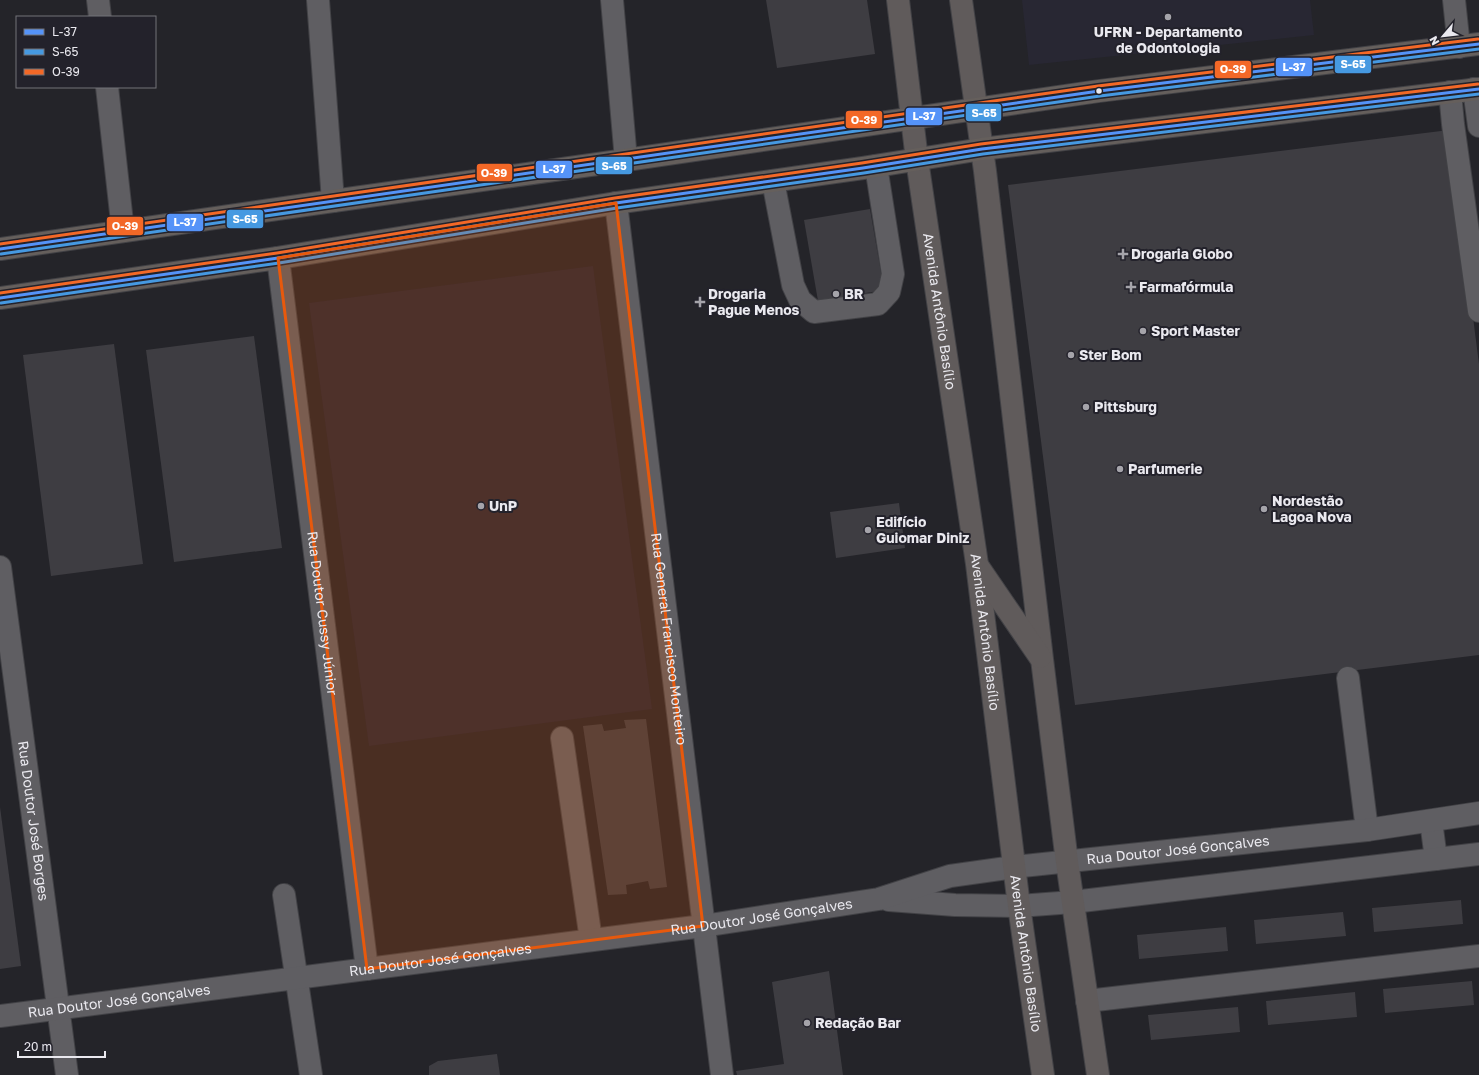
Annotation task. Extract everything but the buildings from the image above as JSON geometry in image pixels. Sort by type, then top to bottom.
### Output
[{"type":"highway","points":[[0,249],[626,160],[1099,90],[1469,45]]},
{"type":"highway","points":[[0,298],[278,258],[616,203],[917,160],[982,149],[1476,89]]},
{"type":"main road","name":"Avenida Antônio Basílio","points":[[898,0],[917,160],[977,564],[1019,906],[1043,1075]]},
{"type":"main road","points":[[961,0],[982,149],[1067,862],[1098,1075]]},
{"type":"main road","points":[[977,564],[1042,659]]},
{"type":"street","points":[[98,0],[100,16]]},
{"type":"street","points":[[318,0],[333,201]]},
{"type":"street","points":[[612,0],[626,160]]},
{"type":"street","points":[[1454,0],[1469,45]]},
{"type":"street","points":[[107,88],[123,231]]},
{"type":"street","points":[[1476,89],[1479,126]]},
{"type":"street","points":[[1450,92],[1453,124],[1472,215],[1479,311]]},
{"type":"street","points":[[773,181],[792,285],[800,300],[814,312],[878,304],[888,292],[893,274],[876,166]]},
{"type":"street","name":"Rua General Francisco Monteiro","points":[[616,203],[722,1075]]},
{"type":"street","name":"Rua Doutor Cussy Júnior","points":[[278,258],[367,969]]},
{"type":"street","name":"Rua Doutor José Borges","points":[[0,567],[4,632],[67,1075]]},
{"type":"street","points":[[1348,678],[1367,830]]},
{"type":"street","points":[[562,738],[592,940]]},
{"type":"street","name":"Rua Doutor José Gonçalves","points":[[0,1016],[703,926],[880,899],[950,876],[1014,867],[1367,830],[1479,813]]},
{"type":"street","points":[[1431,821],[1436,859]]},
{"type":"street","name":"Rua Doutor José Gonçalves","points":[[880,899],[955,905],[1019,906],[1073,902],[1479,854]]},
{"type":"street","points":[[284,895],[311,1075]]},
{"type":"street","points":[[1087,1001],[1479,956]]},
{"type":"highlighted area","points":[[616,203],[703,926],[367,969],[278,258]]},
{"type":"shaded area","name":"UFRN - Departamento de Odontologia","points":[[1022,0],[1310,0],[1314,35],[1029,65]]},
{"type":"shaded area","name":"UnP","points":[[593,266],[652,709],[369,746],[309,303]]},
{"type":"transit line","name":"O-39","points":[[0,244],[1098,86],[1478,39]]},
{"type":"transit line","name":"L-37","points":[[0,249],[1099,91],[1479,44]]},
{"type":"transit line","name":"S-65","points":[[1,254],[1100,96],[1479,49]]},
{"type":"transit line","name":"O-39","points":[[0,293],[277,253],[615,198],[862,163],[981,144],[1478,84]]},
{"type":"transit line","name":"L-37","points":[[0,298],[278,258],[616,203],[863,168],[982,149],[1479,89]]},
{"type":"transit line","name":"S-65","points":[[1,303],[279,263],[617,208],[864,173],[983,154],[1479,94]]},
{"type":"place","name":"UFRN - Departamento de Odontologia","points":[[1168,17]]},
{"type":"place","name":"Drogaria Globo","points":[[1123,254]]},
{"type":"place","name":"Farmafórmula","points":[[1131,287]]},
{"type":"place","name":"BR","points":[[836,294]]},
{"type":"place","name":"Drogaria Pague Menos","points":[[700,302]]},
{"type":"place","name":"Sport Master","points":[[1143,331]]},
{"type":"place","name":"Ster Bom","points":[[1071,355]]},
{"type":"place","name":"Pittsburg","points":[[1086,407]]},
{"type":"place","name":"Parfumerie","points":[[1120,469]]},
{"type":"place","name":"UnP","points":[[481,506]]},
{"type":"place","name":"Nordestão Lagoa Nova","points":[[1264,509]]},
{"type":"place","name":"Edifício Guiomar Diniz","points":[[868,530]]},
{"type":"place","name":"Redação Bar","points":[[807,1023]]}]
